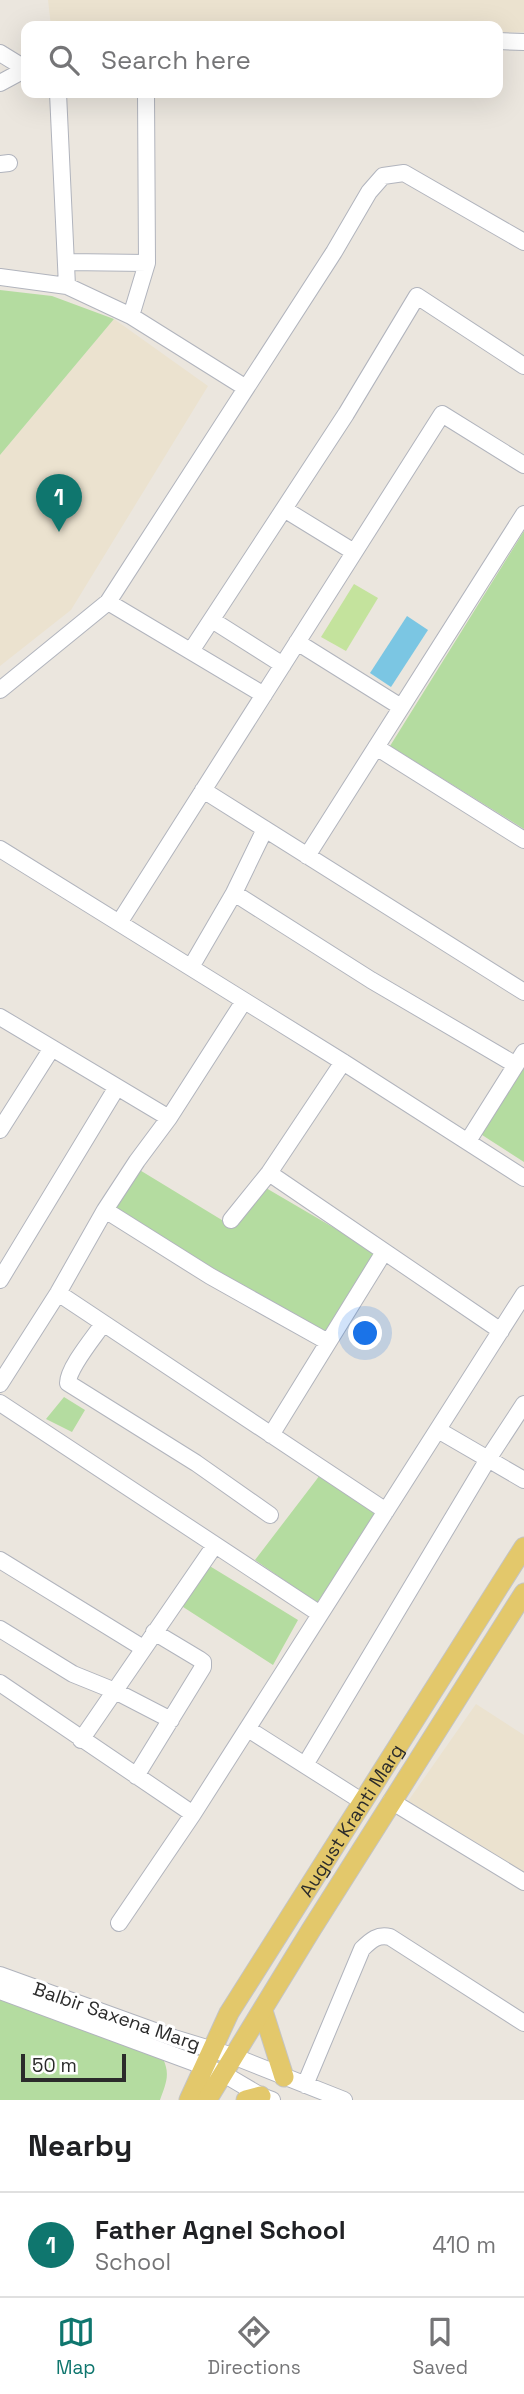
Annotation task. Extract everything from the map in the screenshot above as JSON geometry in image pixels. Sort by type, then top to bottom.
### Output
[{"type":"main road","name":"August Kranti Marg","points":[[207,2100],[213,2063],[229,2013],[524,1547]]},
{"type":"main road","name":"August Kranti Marg","points":[[189,2100],[213,2063],[233,2056],[524,1593]]},
{"type":"main road","points":[[262,2011],[284,2077]]},
{"type":"street","points":[[503,41],[524,42]]},
{"type":"street","points":[[0,53],[21,66]]},
{"type":"street","points":[[0,83],[21,72]]},
{"type":"street","points":[[58,98],[67,286]]},
{"type":"street","points":[[131,316],[147,263],[146,98]]},
{"type":"street","points":[[0,690],[108,602],[369,192],[383,176],[404,173],[524,242]]},
{"type":"street","points":[[67,262],[147,263]]},
{"type":"street","points":[[0,277],[67,286],[131,316],[246,388]]},
{"type":"street","points":[[191,651],[346,414],[417,296],[524,366]]},
{"type":"street","points":[[119,923],[442,414],[524,465]]},
{"type":"street","points":[[284,509],[354,552]]},
{"type":"street","points":[[307,856],[524,514]]},
{"type":"street","points":[[108,602],[264,695]]},
{"type":"street","points":[[212,620],[283,665]]},
{"type":"street","points":[[298,642],[401,707]]},
{"type":"street","points":[[376,747],[524,840]]},
{"type":"street","points":[[203,790],[524,992]]},
{"type":"street","points":[[191,967],[234,893],[265,829]]},
{"type":"street","points":[[0,849],[524,1178]]},
{"type":"street","points":[[234,893],[371,980],[520,1059],[468,1141]]},
{"type":"street","points":[[0,1384],[58,1293],[105,1210],[169,1118],[244,1000]]},
{"type":"street","points":[[0,1017],[169,1118]]},
{"type":"street","points":[[0,1130],[52,1048]]},
{"type":"street","points":[[230,1220],[269,1173],[343,1062]]},
{"type":"street","points":[[0,1280],[117,1087]]},
{"type":"street","points":[[269,1173],[501,1331]]},
{"type":"street","points":[[105,1210],[210,1276],[328,1342]]},
{"type":"street","points":[[271,1435],[384,1252]]},
{"type":"street","points":[[58,1293],[386,1511]]},
{"type":"street","points":[[119,1923],[248,1729],[524,1294]]},
{"type":"street","points":[[103,1324],[71,1372],[68,1383],[195,1463],[270,1515]]},
{"type":"street","points":[[0,1403],[320,1614]]},
{"type":"street","points":[[305,1765],[488,1459],[524,1404]]},
{"type":"street","points":[[438,1430],[524,1480]]},
{"type":"street","points":[[82,1740],[215,1545]]},
{"type":"street","points":[[0,1560],[143,1648]]},
{"type":"street","points":[[0,1629],[73,1674],[115,1690],[171,1720]]},
{"type":"street","points":[[136,1776],[203,1668],[203,1662],[154,1632]]},
{"type":"street","points":[[0,1683],[193,1814]]},
{"type":"street","points":[[248,1729],[363,1802]]},
{"type":"street","points":[[391,1801],[524,1882]]},
{"type":"street","points":[[305,2085],[362,1949],[372,1939],[383,1935],[524,2024]]},
{"type":"street","name":"Balbir Saxena Marg","points":[[0,1975],[174,2038],[213,2063]]},
{"type":"street","name":"Balbir Saxena Marg","points":[[0,1991],[213,2063]]},
{"type":"street","points":[[233,2056],[344,2100]]},
{"type":"street","points":[[213,2063],[260,2099]]},
{"type":"shaded area","points":[[48,0],[524,0],[524,32],[503,33],[503,21],[50,21]]},
{"type":"shaded area","points":[[114,319],[208,386],[71,610],[0,666],[0,455]]},
{"type":"shaded area","points":[[476,1704],[524,1735],[524,1887],[399,1814]]},
{"type":"green space","points":[[0,290],[52,296],[114,319],[0,455]]},
{"type":"green space","points":[[524,531],[524,829],[390,746]]},
{"type":"green space","points":[[354,584],[378,598],[346,651],[321,637]]},
{"type":"green space","points":[[524,1059],[524,1162],[479,1133]]},
{"type":"green space","points":[[138,1169],[235,1228],[266,1188],[377,1253],[325,1334],[111,1209]]},
{"type":"green space","points":[[64,1397],[85,1410],[72,1432],[46,1419]]},
{"type":"green space","points":[[320,1475],[378,1512],[317,1603],[255,1560]]},
{"type":"green space","points":[[208,1565],[298,1620],[273,1665],[180,1605]]},
{"type":"green space","points":[[0,1999],[163,2059],[167,2075],[160,2100],[0,2100]]},
{"type":"water","points":[[407,616],[428,630],[391,687],[370,673]]},
{"type":"place","name":"Father Agnel School","points":[[59,532]]}]
